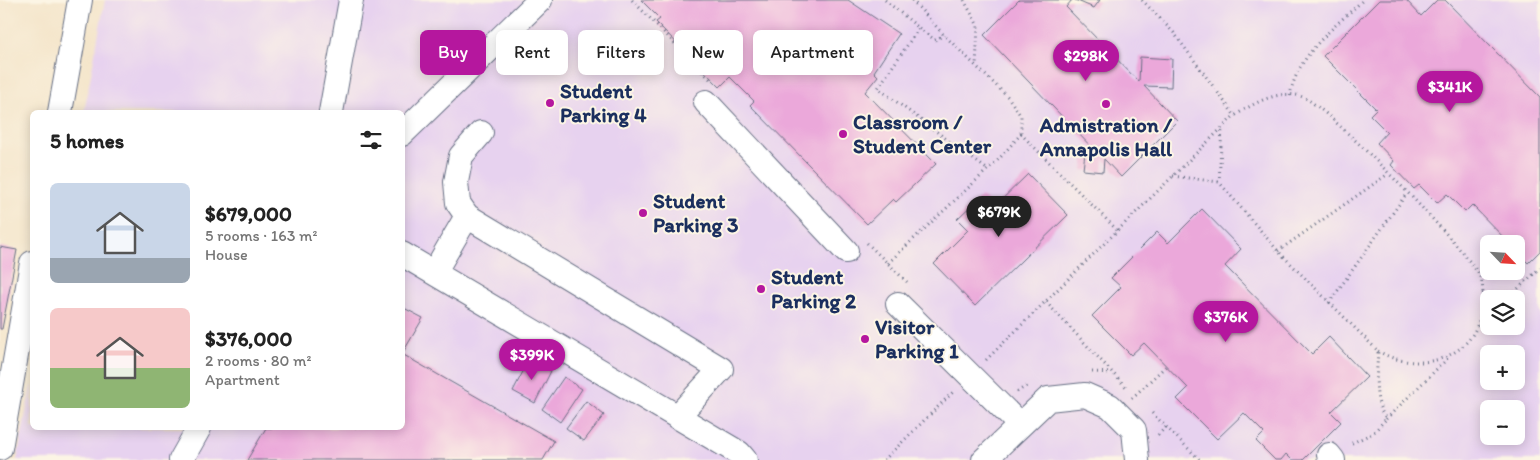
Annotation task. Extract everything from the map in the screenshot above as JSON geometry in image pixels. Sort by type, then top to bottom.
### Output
[{"type":"lane","points":[[60,110],[80,0]]},
{"type":"lane","points":[[331,110],[351,0]]},
{"type":"lane","points":[[405,131],[540,0]]},
{"type":"lane","points":[[711,94],[855,245]]},
{"type":"lane","points":[[481,133],[461,156],[456,182],[458,203],[467,216],[721,369],[677,417]]},
{"type":"lane","points":[[434,271],[467,216]]},
{"type":"lane","points":[[405,256],[739,453],[745,460]]},
{"type":"lane","points":[[0,448],[30,275]]},
{"type":"lane","points":[[904,295],[1020,425]]},
{"type":"lane","points":[[984,460],[1048,399],[1085,395],[1110,406],[1134,430],[1137,460]]},
{"type":"lane","points":[[181,460],[198,430]]},
{"type":"path","points":[[632,0],[711,94]]},
{"type":"path","points":[[885,0],[935,40],[944,35]]},
{"type":"path","points":[[912,0],[944,35],[1008,97],[1020,116],[1021,134],[1118,230]]},
{"type":"path","points":[[964,0],[978,26],[976,66]]},
{"type":"path","points":[[1142,0],[1174,33],[1235,116]]},
{"type":"path","points":[[1290,96],[1300,67],[1313,49],[1363,0]]},
{"type":"path","points":[[919,28],[878,88],[988,170]]},
{"type":"path","points":[[978,357],[984,362],[1235,116],[1260,101],[1275,96],[1303,97],[1328,114],[1407,193],[1475,266],[1481,279],[1482,290]]},
{"type":"path","points":[[1219,182],[1222,128]]},
{"type":"path","points":[[888,263],[988,170],[1021,134]]},
{"type":"path","points":[[1278,251],[1388,174]]},
{"type":"path","points":[[1172,176],[1219,182],[1278,251],[1378,350],[1393,360],[1410,363],[1434,361],[1451,356]]},
{"type":"path","points":[[1329,303],[1407,193]]},
{"type":"path","points":[[855,245],[888,263],[904,295]]},
{"type":"path","points":[[1517,290],[1540,268]]},
{"type":"path","points":[[1046,302],[1140,402]]},
{"type":"path","points":[[1331,458],[1373,433],[1451,356],[1478,326],[1480,310]]},
{"type":"path","points":[[1378,350],[1376,397],[1379,408],[1386,419]]},
{"type":"path","points":[[1118,413],[1166,366]]},
{"type":"path","points":[[1084,372],[1111,373]]},
{"type":"path","points":[[1015,393],[1035,381]]},
{"type":"path","points":[[884,460],[956,389]]},
{"type":"path","points":[[1146,407],[1200,460]]},
{"type":"shaded area","points":[[105,0],[1540,0],[1540,460],[17,460],[30,392],[30,430],[405,430],[405,110],[84,110]]},
{"type":"building","name":"Classroom / Student Center","points":[[641,0],[848,0],[899,34],[874,72],[878,76],[865,92],[936,164],[896,202],[893,199],[867,224],[750,105],[754,101],[730,77],[720,87],[708,75],[743,75],[743,30],[674,30],[674,40],[656,22],[660,19]]},
{"type":"building","name":"Admistration / Annapolis Hall","points":[[1019,0],[1072,0],[1066,7],[1139,82],[1140,57],[1172,59],[1171,87],[1144,86],[1177,121],[1121,177],[1104,159],[1103,172],[1083,170],[1085,152],[1098,154],[984,35]]},
{"type":"building","points":[[1075,0],[1100,0],[1094,8]]},
{"type":"building","points":[[1379,0],[1406,0],[1421,16],[1437,0],[1445,0],[1540,97],[1540,251],[1528,263],[1525,260],[1525,235],[1501,235],[1472,205],[1465,212],[1447,194],[1437,203],[1419,185],[1414,189],[1391,165],[1394,161],[1377,143],[1387,132],[1370,115],[1376,109],[1323,56]]},
{"type":"building","points":[[1028,174],[1068,215],[975,306],[934,264],[968,230],[957,219],[981,196],[993,208]]},
{"type":"building","points":[[1202,209],[1241,249],[1225,266],[1312,354],[1329,337],[1367,377],[1331,412],[1341,422],[1303,460],[1292,460],[1286,454],[1281,460],[1275,460],[1256,441],[1264,433],[1244,413],[1217,439],[1177,399],[1188,388],[1144,343],[1131,355],[1092,316],[1121,287],[1111,278],[1157,232],[1168,243]]},
{"type":"building","points":[[0,247],[17,250],[2,329],[0,329]]},
{"type":"building","points":[[405,309],[423,318],[405,349]]},
{"type":"building","points":[[405,356],[554,441],[543,460],[247,460],[265,430],[405,430]]},
{"type":"building","points":[[529,360],[551,371],[535,403],[513,391]]},
{"type":"building","points":[[564,377],[582,389],[560,422],[542,409]]},
{"type":"building","points":[[586,401],[604,415],[584,441],[566,428]]},
{"type":"place","name":"Student Parking 4","points":[[550,103]]},
{"type":"place","name":"Admistration / Annapolis Hall","points":[[1106,104]]},
{"type":"place","name":"Classroom / Student Center","points":[[843,134]]},
{"type":"place","name":"Student Parking 3","points":[[643,213]]},
{"type":"place","name":"Student Parking 2","points":[[761,289]]},
{"type":"place","name":"Visitor Parking 1","points":[[865,339]]}]
